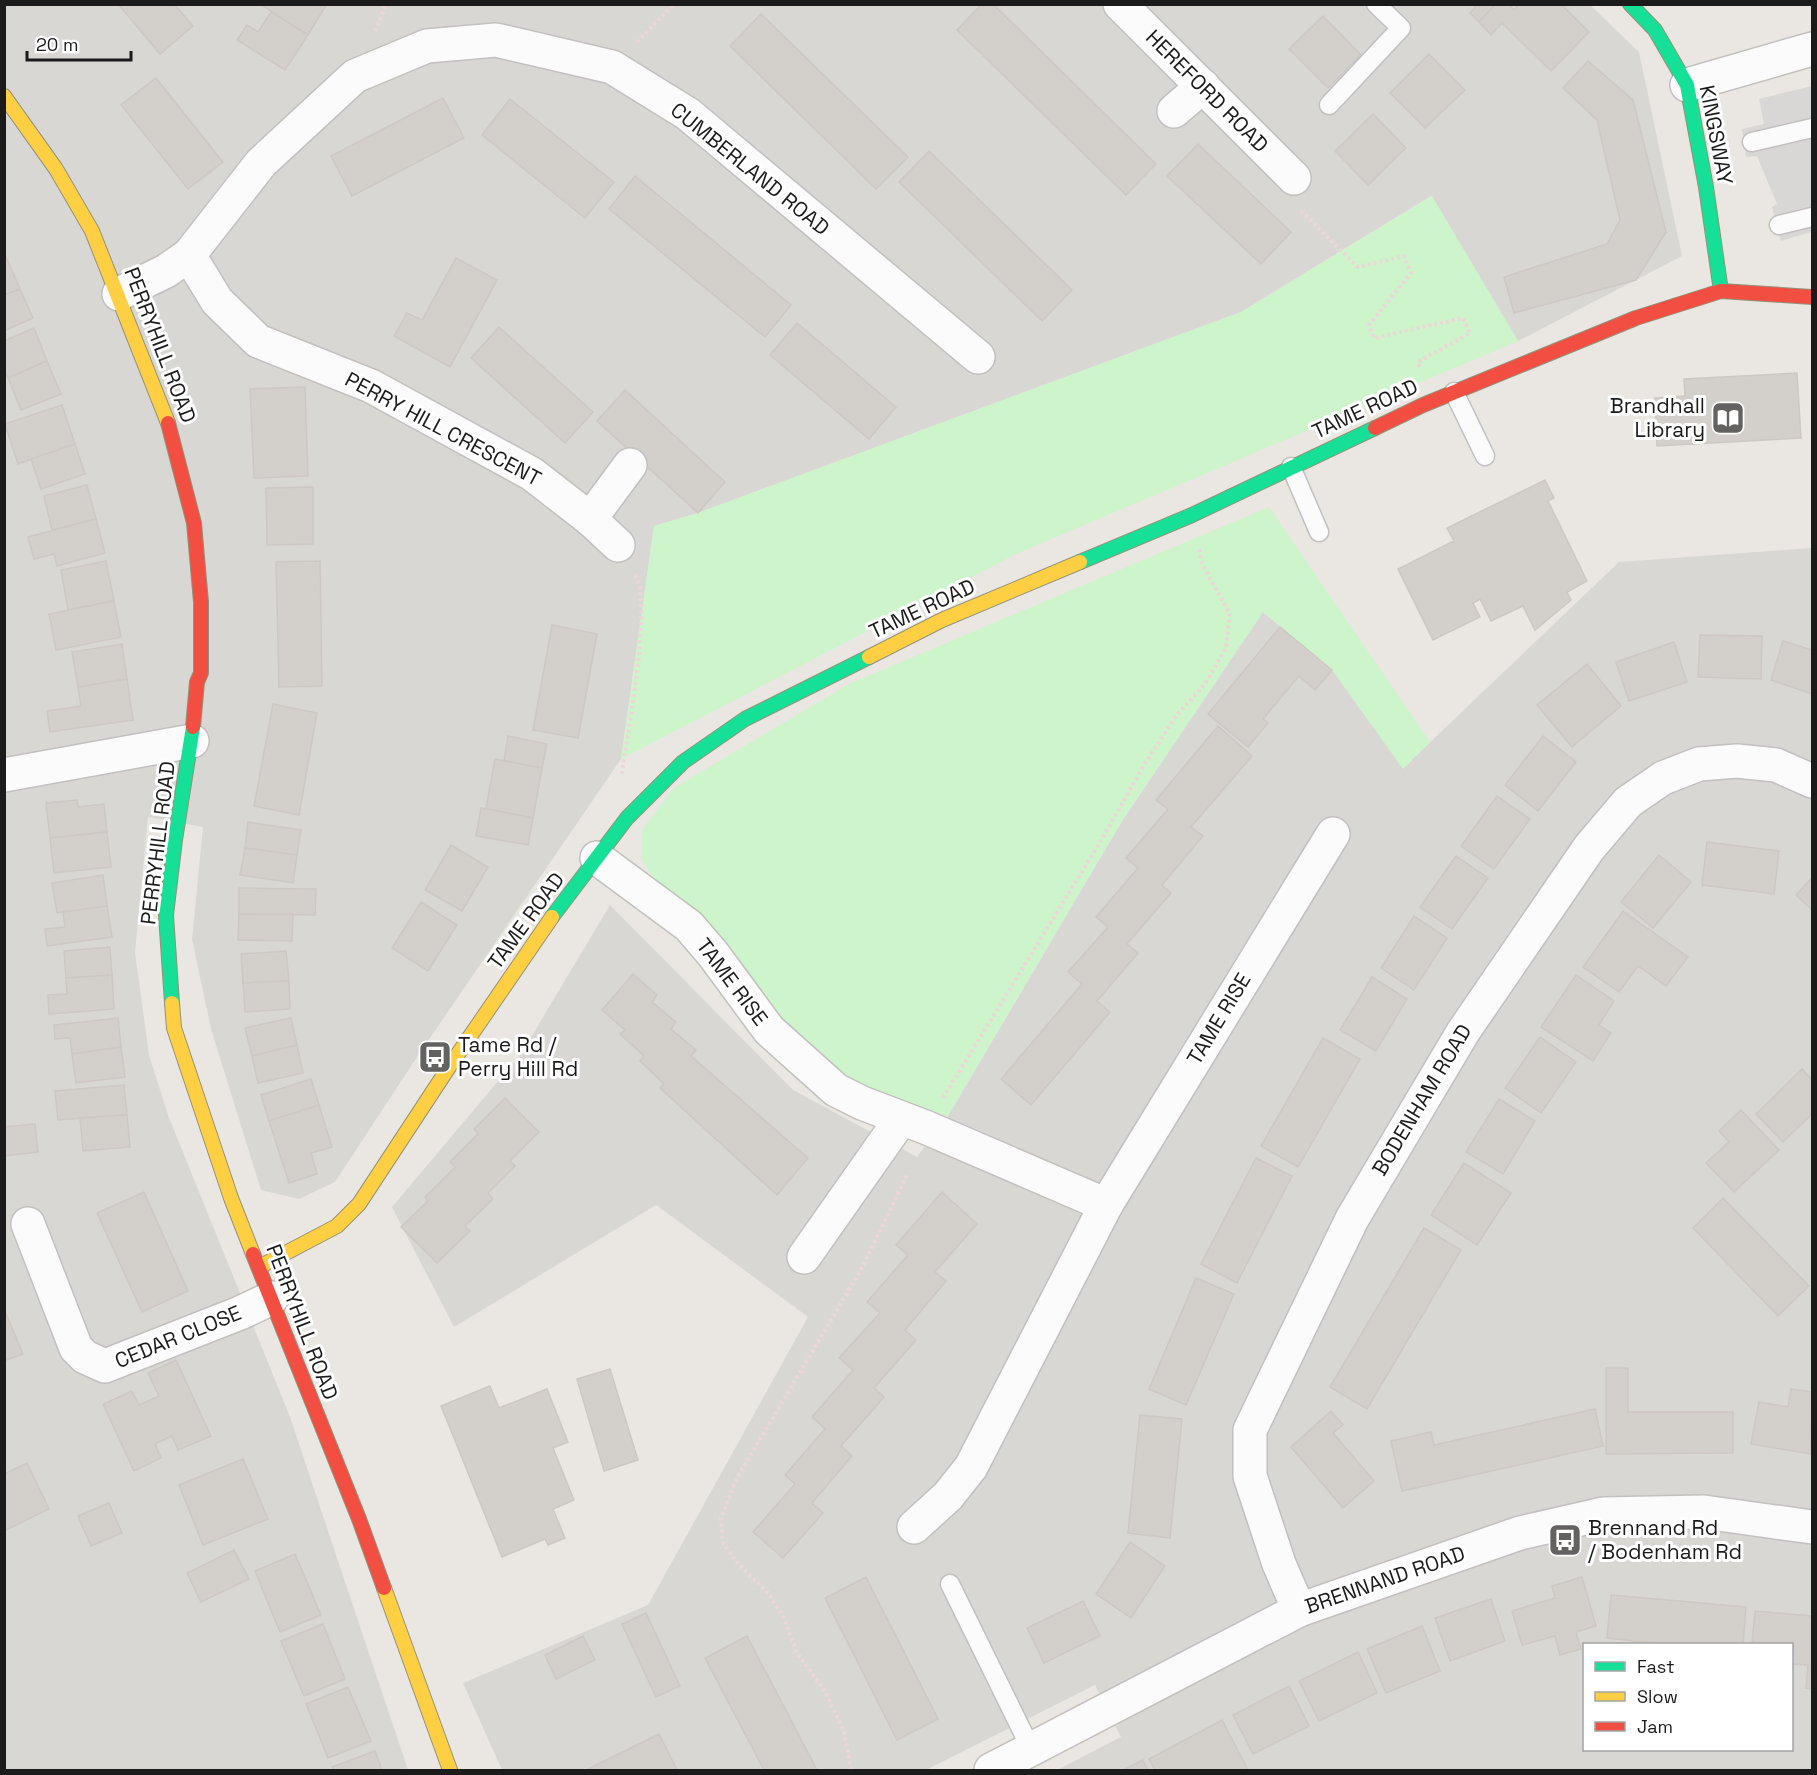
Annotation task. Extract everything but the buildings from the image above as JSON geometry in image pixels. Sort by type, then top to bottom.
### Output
[{"type":"street","name":"HEREFORD ROAD","points":[[1120,4],[1294,178]]},
{"type":"street","name":"KINGSWAY","points":[[1630,4],[1655,30],[1687,85],[1706,187],[1721,291]]},
{"type":"street","name":"CUMBERLAND ROAD","points":[[118,294],[166,271],[189,255],[261,163],[355,76],[427,46],[496,40],[612,67],[688,114],[978,357]]},
{"type":"street","points":[[1687,85],[1812,49]]},
{"type":"street","points":[[1174,111],[1203,86]]},
{"type":"street","name":"PERRYHILL ROAD","points":[[4,96],[56,169],[92,231],[172,432],[194,524],[201,602],[201,673],[197,682],[192,741],[175,840],[166,915],[174,1028],[204,1121],[259,1268],[359,1519],[450,1770]]},
{"type":"street","name":"PERRY HILL CRESCENT","points":[[189,255],[217,301],[258,341],[381,391],[532,474],[590,519],[618,545]]},
{"type":"street","name":"TAME ROAD","points":[[259,1268],[337,1226],[359,1204],[514,972],[627,818],[683,762],[745,719],[942,620],[1192,515],[1436,399],[1636,318],[1721,291],[1812,297]]},
{"type":"street","points":[[590,519],[630,465]]},
{"type":"street","points":[[4,775],[192,741]]},
{"type":"street","name":"BODENHAM ROAD","points":[[1299,1610],[1279,1564],[1250,1476],[1250,1430],[1352,1219],[1463,1032],[1589,848],[1628,802],[1663,778],[1699,764],[1737,761],[1776,765],[1812,781]]},
{"type":"street","name":"TAME RISE","points":[[914,1527],[948,1496],[970,1467],[1106,1205],[1333,834]]},
{"type":"street","name":"TAME RISE","points":[[597,858],[689,926],[713,954],[769,1030],[836,1090],[1106,1205]]},
{"type":"street","points":[[804,1257],[901,1119]]},
{"type":"street","name":"CEDAR CLOSE","points":[[28,1224],[76,1348],[85,1358],[105,1365],[272,1298]]},
{"type":"street","name":"BRENNAND ROAD","points":[[991,1770],[1299,1610],[1520,1533],[1603,1514],[1704,1512],[1812,1527]]},
{"type":"lane","points":[[1329,105],[1401,28],[1376,4]]},
{"type":"lane","points":[[1752,142],[1812,128]]},
{"type":"lane","points":[[1779,225],[1812,217]]},
{"type":"lane","points":[[1454,392],[1485,456]]},
{"type":"lane","points":[[1291,467],[1319,532]]},
{"type":"lane","points":[[950,1584],[1031,1749]]},
{"type":"path","points":[[612,67],[675,4]]},
{"type":"path","points":[[1294,178],[1278,189],[1358,267],[1404,256],[1411,273],[1370,325],[1374,338],[1463,318],[1470,333],[1418,362],[1436,399]]},
{"type":"path","points":[[618,545],[639,581],[641,627],[622,777],[627,818]]},
{"type":"shaded area","points":[[5,5],[1590,5],[1639,52],[1682,256],[1518,341],[1431,196],[1241,312],[698,513],[654,526],[621,759],[419,1054],[335,1182],[299,1199],[261,1190],[211,1029],[192,939],[203,827],[148,817],[135,952],[149,1055],[168,1115],[290,1417],[408,1770],[5,1770]]},
{"type":"shaded area","points":[[1812,86],[1812,235],[1811,232],[1781,241],[1772,207],[1777,204],[1757,156],[1746,157],[1742,129],[1764,124],[1759,99]]},
{"type":"shaded area","points":[[1812,548],[1812,1770],[1057,1770],[1121,1737],[1095,1685],[926,1770],[502,1770],[463,1683],[648,1605],[808,1317],[656,1205],[454,1327],[392,1207],[521,1054],[610,905],[793,1090],[917,1157],[948,1116],[1122,821],[1263,612],[1333,671],[1403,768],[1619,562]]},
{"type":"green space","points":[[1432,196],[1518,341],[1016,554],[621,759],[654,526],[698,513],[1241,312]]},
{"type":"green space","points":[[1269,507],[1430,742],[1403,769],[1333,671],[1263,612],[1122,821],[948,1116],[840,1081],[779,1028],[713,939],[653,877],[641,858],[642,830],[674,788],[849,684]]},
{"type":"traffic: fast","points":[[1630,4],[1655,30],[1687,85],[1706,187],[1721,291]]},
{"type":"traffic: fast","points":[[1080,562],[1192,515],[1375,428]]},
{"type":"traffic: fast","points":[[552,917],[627,818],[683,762],[745,719],[869,657]]},
{"type":"traffic: fast","points":[[172,1003],[166,915],[193,727]]},
{"type":"traffic: slow","points":[[4,96],[56,169],[92,231],[168,423]]},
{"type":"traffic: slow","points":[[869,657],[942,620],[1080,562]]},
{"type":"traffic: slow","points":[[259,1267],[337,1226],[359,1204],[552,917]]},
{"type":"traffic: slow","points":[[172,1003],[174,1028],[231,1198],[253,1254]]},
{"type":"traffic: slow","points":[[384,1588],[450,1770]]},
{"type":"traffic: jam","points":[[1375,428],[1423,405],[1636,318],[1721,291],[1812,297]]},
{"type":"traffic: jam","points":[[168,423],[194,523],[201,602],[201,673],[197,682],[193,727]]},
{"type":"traffic: jam","points":[[253,1254],[359,1519],[384,1588]]},
{"type":"place","name":"Brandhall Library","points":[[1728,418]]},
{"type":"place","name":"Tame Rd / Perry Hill Rd","points":[[435,1057]]},
{"type":"place","name":"Brennand Rd / Bodenham Rd","points":[[1565,1540]]}]
